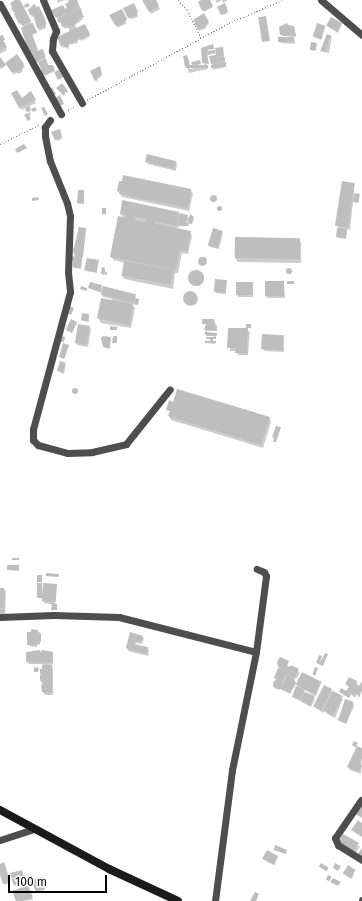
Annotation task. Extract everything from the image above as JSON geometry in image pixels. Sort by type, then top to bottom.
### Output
[{"type":"street","points":[[43,0],[56,31],[52,39],[52,51],[82,102]]},
{"type":"street","points":[[321,0],[362,35]]},
{"type":"street","points":[[0,4],[61,114]]},
{"type":"street","points":[[50,120],[45,127],[45,136],[50,161],[67,203],[70,216],[68,272],[70,292],[37,415],[33,440],[38,445],[68,453],[92,452],[126,444],[170,390]]},
{"type":"street","points":[[215,901],[232,770],[256,652],[266,576],[264,572],[257,569]]},
{"type":"street","points":[[0,617],[54,615],[119,617],[256,652]]},
{"type":"street","points":[[361,800],[335,838],[338,845],[362,860]]},
{"type":"street","points":[[0,810],[109,869],[178,901]]},
{"type":"street","points":[[0,840],[33,829]]},
{"type":"path","points":[[178,0],[186,10],[201,39]]},
{"type":"path","points":[[61,114],[229,23],[283,0]]},
{"type":"path","points":[[0,144],[50,120]]},
{"type":"building","points":[[15,0],[20,0],[31,21],[22,25],[21,23],[19,24],[10,3]]},
{"type":"building","points":[[68,0],[77,0],[80,8],[56,18],[51,10],[63,5],[65,9],[67,8],[65,4],[69,2]]},
{"type":"building","points":[[142,0],[156,0],[159,6],[149,12]]},
{"type":"building","points":[[201,0],[210,0],[213,6],[202,11],[198,2]]},
{"type":"building","points":[[28,3],[30,6],[25,8],[24,5]]},
{"type":"building","points":[[134,3],[138,15],[128,18],[123,8]]},
{"type":"building","points":[[225,3],[228,11],[221,15],[217,7]]},
{"type":"building","points":[[34,4],[37,7],[39,6],[46,21],[44,22],[46,26],[37,28],[33,14],[30,15],[28,10]]},
{"type":"building","points":[[81,8],[81,12],[84,17],[77,19],[79,21],[75,23],[75,25],[67,28],[66,25],[62,27],[61,23],[58,22],[57,19]]},
{"type":"building","points":[[122,9],[127,19],[125,20],[126,22],[118,26],[115,25],[109,15]]},
{"type":"building","points":[[204,13],[209,22],[205,25],[207,26],[198,30],[193,20]]},
{"type":"building","points":[[266,16],[270,41],[262,42],[258,17]]},
{"type":"building","points":[[331,17],[342,23],[338,32],[326,26]]},
{"type":"building","points":[[33,23],[37,32],[32,34],[38,50],[29,53],[21,28]]},
{"type":"building","points":[[287,23],[288,25],[294,26],[296,36],[280,35],[279,27]]},
{"type":"building","points":[[317,23],[326,26],[321,39],[313,36]]},
{"type":"building","points":[[85,24],[90,34],[80,40],[79,38],[77,39],[78,41],[68,44],[69,46],[65,48],[64,45],[61,47],[57,37]]},
{"type":"building","points":[[327,34],[332,36],[325,53],[320,51]]},
{"type":"building","points":[[3,35],[5,40],[2,41],[7,47],[0,50],[0,36]]},
{"type":"building","points":[[278,37],[294,37],[294,42],[278,42]]},
{"type":"building","points":[[311,42],[317,43],[316,51],[310,50]]},
{"type":"building","points":[[213,44],[214,49],[207,49],[208,63],[202,63],[201,48]]},
{"type":"building","points":[[223,47],[224,56],[216,57],[215,48]]},
{"type":"building","points":[[43,49],[46,58],[33,62],[31,53]]},
{"type":"building","points":[[215,50],[215,53],[208,55],[208,51]]},
{"type":"building","points":[[17,54],[24,64],[22,66],[23,68],[17,73],[15,71],[12,73],[5,63]]},
{"type":"building","points":[[187,55],[190,66],[185,67],[183,56]]},
{"type":"building","points":[[216,55],[217,60],[217,58],[225,57],[225,61],[211,64],[209,56]]},
{"type":"building","points":[[0,57],[6,65],[1,69],[0,67]]},
{"type":"building","points":[[46,59],[48,65],[53,65],[55,70],[44,75],[45,78],[42,79],[38,70],[41,69],[38,62]]},
{"type":"building","points":[[200,60],[201,64],[192,66],[191,62]]},
{"type":"building","points":[[226,62],[226,66],[211,68],[211,65]]},
{"type":"building","points":[[186,65],[208,65],[208,68],[186,68]]},
{"type":"building","points":[[100,66],[102,74],[97,77],[98,79],[95,81],[90,71]]},
{"type":"building","points":[[59,70],[63,77],[58,80],[54,72]]},
{"type":"building","points":[[62,83],[68,91],[67,93],[65,91],[64,96],[56,88]]},
{"type":"building","points":[[52,87],[56,94],[53,96],[49,89]]},
{"type":"building","points":[[17,90],[22,98],[31,91],[36,100],[19,108],[11,93]]},
{"type":"building","points":[[60,95],[64,104],[58,107],[55,98]]},
{"type":"building","points":[[29,106],[31,110],[27,112],[25,109]]},
{"type":"building","points":[[35,107],[37,110],[33,112],[31,109]]},
{"type":"building","points":[[44,107],[48,114],[45,116],[41,108]]},
{"type":"building","points":[[28,113],[31,119],[28,121],[24,115]]},
{"type":"building","points":[[60,129],[62,137],[55,140],[51,132]]},
{"type":"building","points":[[24,144],[27,148],[17,153],[15,149]]},
{"type":"building","points":[[147,154],[176,161],[174,169],[145,162]]},
{"type":"building","points":[[123,175],[191,189],[188,208],[119,194],[120,192],[117,191],[119,181],[122,181]]},
{"type":"building","points":[[342,181],[355,183],[348,227],[335,225]]},
{"type":"building","points":[[78,190],[84,190],[84,203],[77,203]]},
{"type":"building","points":[[355,193],[360,194],[358,203],[353,202]]},
{"type":"building","points":[[213,195],[216,198],[213,201],[210,198]]},
{"type":"building","points":[[38,197],[39,200],[32,201],[32,198]]},
{"type":"building","points":[[122,200],[179,212],[177,226],[155,221],[155,224],[191,231],[187,251],[180,250],[176,270],[110,257],[118,216],[125,218],[126,215],[120,214]],"holes":[[[135,217],[146,219],[146,222],[134,220]]]},
{"type":"building","points":[[217,206],[221,206],[221,210],[217,210]]},
{"type":"building","points":[[102,208],[106,208],[106,214],[102,214]]},
{"type":"building","points":[[180,213],[188,215],[186,223],[189,223],[188,226],[178,226]]},
{"type":"building","points":[[190,214],[194,217],[192,224],[188,223]]},
{"type":"building","points":[[79,227],[86,228],[83,257],[76,257],[73,251]]},
{"type":"building","points":[[213,228],[223,231],[217,248],[208,245]]},
{"type":"building","points":[[337,228],[347,229],[346,238],[336,237]]},
{"type":"building","points":[[235,237],[300,238],[300,259],[235,258]]},
{"type":"building","points":[[71,256],[82,258],[81,268],[73,267]]},
{"type":"building","points":[[200,257],[204,257],[206,261],[204,265],[200,265],[198,263],[198,259]]},
{"type":"building","points":[[87,258],[99,260],[96,272],[84,270]]},
{"type":"building","points":[[124,261],[173,270],[171,284],[121,276]]},
{"type":"building","points":[[102,267],[105,268],[104,275],[101,274]]},
{"type":"building","points":[[289,268],[292,271],[289,274],[286,271]]},
{"type":"building","points":[[196,270],[203,275],[204,278],[199,285],[196,286],[189,281],[188,278],[193,271]]},
{"type":"building","points":[[215,279],[227,280],[226,293],[214,292]]},
{"type":"building","points":[[265,281],[284,281],[284,296],[265,296]]},
{"type":"building","points":[[287,281],[294,281],[294,284],[287,284]]},
{"type":"building","points":[[90,282],[102,285],[100,292],[88,288]]},
{"type":"building","points":[[236,282],[253,282],[253,295],[236,295]]},
{"type":"building","points":[[81,286],[87,288],[87,291],[80,289]]},
{"type":"building","points":[[103,286],[136,294],[134,303],[101,295]]},
{"type":"building","points":[[187,291],[193,291],[197,295],[197,301],[193,305],[187,305],[183,301],[183,295]]},
{"type":"building","points":[[101,298],[133,304],[129,325],[97,319]]},
{"type":"building","points":[[136,298],[139,299],[138,305],[135,304]]},
{"type":"building","points":[[70,306],[74,308],[71,315],[66,313]]},
{"type":"building","points":[[82,313],[89,314],[88,321],[81,320]]},
{"type":"building","points":[[71,319],[77,322],[72,333],[66,330]]},
{"type":"building","points":[[202,319],[214,319],[217,330],[204,330],[206,324],[202,324]]},
{"type":"building","points":[[78,324],[90,326],[87,345],[75,343]]},
{"type":"building","points":[[246,324],[251,324],[251,328],[246,328]]},
{"type":"building","points":[[110,326],[117,327],[117,330],[110,330]]},
{"type":"building","points":[[228,328],[248,328],[247,353],[235,353],[236,348],[227,348]]},
{"type":"building","points":[[205,332],[217,333],[217,336],[205,335]]},
{"type":"building","points":[[262,334],[284,335],[283,350],[261,349]]},
{"type":"building","points":[[61,336],[65,337],[64,342],[60,342]]},
{"type":"building","points":[[103,336],[111,337],[110,347],[103,347],[101,338]]},
{"type":"building","points":[[113,336],[117,336],[117,343],[112,343]]},
{"type":"building","points":[[206,337],[216,337],[213,341],[216,341],[216,343],[205,343],[205,341],[210,341],[210,339],[206,339]]},
{"type":"building","points":[[63,343],[69,345],[64,359],[59,357]]},
{"type":"building","points":[[60,361],[66,363],[63,372],[57,371]]},
{"type":"building","points":[[75,388],[78,391],[75,394],[72,391]]},
{"type":"building","points":[[177,389],[270,417],[261,445],[168,416],[170,411],[166,410],[169,400],[173,402]]},
{"type":"building","points":[[276,426],[281,427],[276,442],[273,442],[274,438],[272,437]]},
{"type":"building","points":[[12,558],[19,558],[19,560],[12,560]]},
{"type":"building","points":[[7,565],[19,565],[19,570],[7,570]]},
{"type":"building","points":[[46,573],[59,574],[59,577],[46,576]]},
{"type":"building","points":[[37,575],[42,575],[42,582],[37,582]]},
{"type":"building","points":[[37,583],[42,583],[42,598],[37,598]]},
{"type":"building","points":[[43,583],[57,584],[56,602],[42,601]]},
{"type":"building","points":[[0,588],[4,588],[5,608],[0,608]]},
{"type":"building","points":[[52,603],[57,604],[57,610],[51,610]]},
{"type":"building","points":[[0,609],[5,609],[5,612],[0,613]]},
{"type":"building","points":[[31,629],[38,630],[38,632],[41,633],[41,641],[37,645],[27,645],[27,632],[31,632]]},
{"type":"building","points":[[130,632],[143,636],[141,642],[135,641],[134,644],[148,647],[147,654],[126,648]]},
{"type":"building","points":[[40,650],[40,652],[42,650],[53,652],[53,662],[26,662],[26,652]]},
{"type":"building","points":[[325,653],[328,654],[323,666],[316,663],[319,655],[322,656],[320,663]]},
{"type":"building","points":[[280,657],[289,661],[287,666],[290,667],[291,665],[299,669],[295,678],[286,674],[282,682],[274,678],[278,668],[288,672],[278,667],[277,662]]},
{"type":"building","points":[[42,665],[52,665],[52,693],[42,692],[41,685],[43,684],[40,680],[40,675],[42,674],[40,674],[40,669],[42,669]]},
{"type":"building","points":[[34,667],[39,668],[38,672],[34,672]]},
{"type":"building","points":[[315,667],[318,668],[315,676],[313,675]]},
{"type":"building","points":[[302,672],[322,682],[315,694],[296,684]]},
{"type":"building","points":[[287,675],[295,679],[294,681],[296,682],[289,693],[280,689]]},
{"type":"building","points":[[349,677],[357,681],[355,686],[357,684],[359,686],[362,681],[362,691],[359,696],[355,693],[353,696],[349,692],[351,695],[349,698],[339,692],[341,688],[346,691],[349,687],[345,684]]},
{"type":"building","points":[[275,680],[279,680],[281,684],[279,688],[275,688],[273,686],[273,682]]},
{"type":"building","points":[[324,685],[332,689],[321,710],[313,706]]},
{"type":"building","points":[[296,686],[305,690],[300,700],[292,697]]},
{"type":"building","points":[[333,691],[343,696],[333,716],[323,711]]},
{"type":"building","points":[[305,692],[315,696],[310,706],[301,701]]},
{"type":"building","points":[[345,699],[354,702],[347,723],[338,720]]},
{"type":"building","points":[[354,741],[358,743],[355,747],[352,745]]},
{"type":"building","points":[[357,746],[362,748],[362,758],[360,763],[362,766],[359,772],[347,767]]},
{"type":"building","points":[[362,804],[362,818],[354,813]]},
{"type":"building","points":[[358,820],[362,823],[362,837],[351,830]]},
{"type":"building","points":[[343,834],[359,843],[353,853],[337,844]]},
{"type":"building","points":[[275,845],[287,850],[286,854],[274,850]]},
{"type":"building","points":[[362,848],[362,858],[357,855]]},
{"type":"building","points":[[267,850],[278,856],[274,865],[262,859]]},
{"type":"building","points":[[4,862],[10,881],[3,884],[0,875],[0,864]]},
{"type":"building","points":[[321,863],[329,868],[327,871],[319,866]]},
{"type":"building","points":[[335,863],[341,866],[338,871],[333,868]]},
{"type":"building","points":[[348,865],[356,870],[350,878],[343,873]]},
{"type":"building","points":[[22,870],[25,882],[13,885],[10,873]]},
{"type":"building","points":[[328,875],[332,877],[329,881],[326,879]]},
{"type":"building","points":[[41,877],[45,888],[36,892],[32,880]]},
{"type":"building","points":[[333,878],[341,882],[338,886],[330,882]]},
{"type":"building","points":[[28,885],[33,897],[22,901],[16,901],[12,891]]},
{"type":"building","points":[[255,892],[259,894],[256,901],[250,901]]}]
